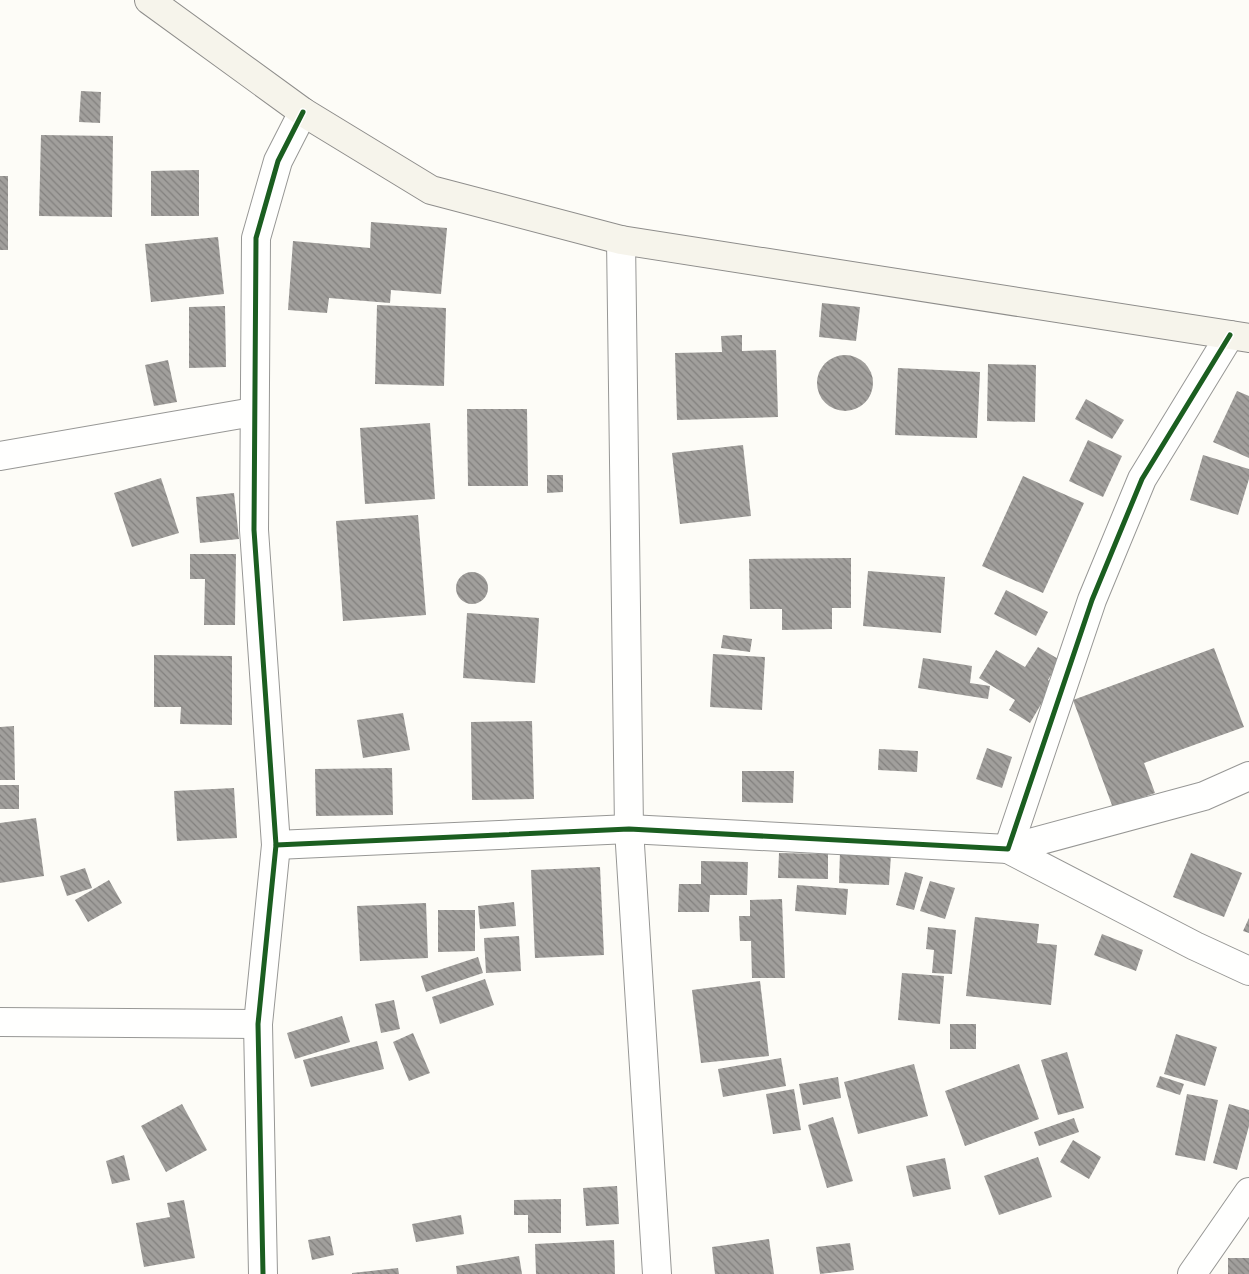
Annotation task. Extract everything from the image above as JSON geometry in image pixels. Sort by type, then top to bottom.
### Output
[{"type":"main road","points":[[149,0],[303,112],[431,190],[621,240],[1240,336]]},
{"type":"street","points":[[262,1274],[258,1024],[276,845],[254,530],[253,412],[256,238],[278,162],[303,112]]},
{"type":"street","points":[[621,240],[630,829],[657,1274]]},
{"type":"street","points":[[1008,848],[1092,600],[1142,479],[1240,336]]},
{"type":"street","points":[[0,456],[253,412]]},
{"type":"street","points":[[276,845],[630,829],[1008,848],[1204,796],[1249,776]]},
{"type":"street","points":[[1008,848],[1195,946],[1249,971]]},
{"type":"street","points":[[0,1022],[258,1024]]},
{"type":"street","points":[[1192,1274],[1249,1192]]},
{"type":"building","points":[[81,91],[101,92],[100,123],[79,122]]},
{"type":"building","points":[[41,135],[113,136],[112,217],[39,216]]},
{"type":"building","points":[[199,170],[199,216],[151,216],[151,171]]},
{"type":"building","points":[[0,176],[8,176],[8,250],[0,250]]},
{"type":"building","points":[[371,222],[447,228],[441,294],[391,290],[390,303],[329,298],[327,313],[288,310],[293,241],[370,248]]},
{"type":"building","points":[[218,237],[224,294],[151,302],[145,244]]},
{"type":"building","points":[[822,303],[860,307],[856,341],[819,337]]},
{"type":"building","points":[[377,305],[446,308],[444,386],[375,384]]},
{"type":"building","points":[[225,306],[226,367],[189,368],[189,307]]},
{"type":"building","points":[[742,335],[742,351],[776,350],[778,417],[677,420],[675,353],[722,352],[721,336]]},
{"type":"building","points":[[839,355],[851,355],[861,359],[869,367],[873,383],[869,399],[861,407],[851,411],[839,411],[829,407],[821,399],[817,389],[817,377],[821,367],[829,359]]},
{"type":"building","points":[[168,360],[177,402],[154,406],[145,365]]},
{"type":"building","points":[[988,364],[1036,365],[1035,422],[987,421]]},
{"type":"building","points":[[898,368],[980,372],[977,438],[895,435]]},
{"type":"building","points":[[1237,391],[1249,396],[1249,458],[1213,442]]},
{"type":"building","points":[[1086,399],[1124,420],[1112,439],[1075,419]]},
{"type":"building","points":[[467,409],[527,409],[528,486],[468,486]]},
{"type":"building","points":[[430,423],[435,499],[365,504],[360,428]]},
{"type":"building","points":[[1088,440],[1122,456],[1103,497],[1069,481]]},
{"type":"building","points":[[743,445],[751,516],[680,524],[672,453]]},
{"type":"building","points":[[1203,455],[1249,469],[1249,479],[1238,515],[1190,500]]},
{"type":"building","points":[[547,475],[563,475],[563,492],[547,493]]},
{"type":"building","points":[[1023,476],[1084,503],[1043,593],[982,566]]},
{"type":"building","points":[[161,478],[179,533],[132,547],[114,493]]},
{"type":"building","points":[[234,493],[239,539],[200,543],[196,497]]},
{"type":"building","points":[[418,515],[426,615],[343,621],[336,521]]},
{"type":"building","points":[[190,554],[236,554],[235,625],[204,625],[205,579],[190,579]]},
{"type":"building","points":[[851,558],[851,608],[832,608],[832,629],[782,630],[782,609],[750,609],[749,559]]},
{"type":"building","points":[[868,571],[945,577],[941,633],[863,626]]},
{"type":"building","points":[[472,572],[478,573],[483,577],[487,582],[487,594],[483,599],[478,603],[472,604],[466,603],[461,599],[457,594],[456,588],[457,582],[461,577],[466,573]]},
{"type":"building","points":[[1006,590],[1048,612],[1036,636],[994,614]]},
{"type":"building","points":[[467,613],[539,618],[535,683],[463,678]]},
{"type":"building","points":[[723,635],[752,639],[750,652],[721,648]]},
{"type":"building","points":[[1038,647],[1060,660],[1048,680],[1053,684],[1030,723],[1009,710],[1015,700],[979,678],[996,650],[1025,667]]},
{"type":"building","points":[[1214,648],[1244,727],[1144,763],[1155,793],[1113,808],[1073,700]]},
{"type":"building","points":[[713,654],[765,657],[762,710],[710,707]]},
{"type":"building","points":[[154,655],[232,656],[232,725],[180,724],[181,707],[154,707]]},
{"type":"building","points":[[923,658],[972,666],[970,683],[990,686],[988,699],[918,688]]},
{"type":"building","points":[[403,713],[410,750],[363,758],[357,720]]},
{"type":"building","points":[[532,721],[534,799],[472,800],[471,722]]},
{"type":"building","points":[[14,726],[15,780],[0,780],[0,727]]},
{"type":"building","points":[[987,748],[1012,757],[1002,788],[976,779]]},
{"type":"building","points":[[879,749],[918,751],[917,772],[878,770]]},
{"type":"building","points":[[392,768],[393,815],[316,816],[315,769]]},
{"type":"building","points":[[742,771],[794,771],[793,803],[742,802]]},
{"type":"building","points":[[0,785],[19,785],[19,809],[0,809]]},
{"type":"building","points":[[234,788],[237,838],[177,841],[174,791]]},
{"type":"building","points":[[36,818],[44,876],[0,883],[0,823]]},
{"type":"building","points":[[840,852],[891,854],[889,885],[839,883]]},
{"type":"building","points":[[779,853],[828,854],[828,879],[778,878]]},
{"type":"building","points":[[1191,853],[1242,873],[1224,917],[1173,897]]},
{"type":"building","points":[[701,861],[748,862],[747,895],[710,895],[709,912],[678,912],[679,884],[701,884]]},
{"type":"building","points":[[600,867],[604,955],[535,958],[531,870]]},
{"type":"building","points":[[85,868],[92,888],[67,896],[60,876]]},
{"type":"building","points":[[905,872],[923,877],[914,910],[896,905]]},
{"type":"building","points":[[109,880],[122,903],[88,922],[75,900]]},
{"type":"building","points":[[930,881],[955,888],[945,919],[920,911]]},
{"type":"building","points":[[797,885],[848,889],[846,915],[795,911]]},
{"type":"building","points":[[782,899],[785,978],[752,978],[751,941],[740,941],[739,916],[750,916],[750,900]]},
{"type":"building","points":[[514,902],[516,926],[480,929],[478,906]]},
{"type":"building","points":[[426,903],[428,958],[360,961],[357,906]]},
{"type":"building","points":[[438,910],[475,910],[475,951],[438,952]]},
{"type":"building","points":[[975,917],[1039,924],[1037,943],[1057,945],[1051,1005],[966,996]]},
{"type":"building","points":[[1249,918],[1249,933],[1243,931]]},
{"type":"building","points":[[928,927],[956,930],[952,974],[932,973],[934,950],[926,949]]},
{"type":"building","points":[[1102,934],[1143,950],[1136,971],[1094,955]]},
{"type":"building","points":[[519,936],[521,971],[486,973],[484,938]]},
{"type":"building","points":[[478,957],[483,973],[426,992],[421,976]]},
{"type":"building","points":[[902,973],[944,976],[940,1024],[898,1020]]},
{"type":"building","points":[[485,979],[494,1005],[440,1024],[432,997]]},
{"type":"building","points":[[760,981],[769,1056],[701,1063],[692,990]]},
{"type":"building","points":[[394,1000],[400,1029],[381,1033],[375,1004]]},
{"type":"building","points":[[342,1016],[350,1042],[295,1059],[287,1033]]},
{"type":"building","points":[[950,1024],[976,1024],[976,1049],[950,1049]]},
{"type":"building","points":[[413,1033],[430,1073],[409,1081],[393,1042]]},
{"type":"building","points":[[1176,1034],[1217,1047],[1205,1086],[1164,1074]]},
{"type":"building","points":[[377,1041],[384,1069],[311,1087],[303,1060]]},
{"type":"building","points":[[1067,1052],[1084,1108],[1058,1115],[1041,1060]]},
{"type":"building","points":[[781,1058],[786,1086],[723,1097],[718,1069]]},
{"type":"building","points":[[914,1064],[928,1116],[858,1134],[844,1082]]},
{"type":"building","points":[[1019,1064],[1039,1119],[965,1146],[945,1091]]},
{"type":"building","points":[[1160,1076],[1184,1084],[1180,1095],[1156,1087]]},
{"type":"building","points":[[838,1077],[841,1098],[803,1105],[799,1084]]},
{"type":"building","points":[[794,1089],[801,1130],[773,1134],[766,1094]]},
{"type":"building","points":[[1187,1094],[1218,1100],[1205,1161],[1175,1155]]},
{"type":"building","points":[[182,1104],[207,1150],[166,1172],[141,1126]]},
{"type":"building","points":[[1229,1104],[1249,1110],[1249,1126],[1237,1170],[1213,1163]]},
{"type":"building","points":[[833,1117],[853,1181],[827,1188],[808,1125]]},
{"type":"building","points":[[1074,1118],[1079,1132],[1039,1146],[1034,1132]]},
{"type":"building","points":[[1073,1140],[1101,1157],[1089,1179],[1060,1162]]},
{"type":"building","points":[[124,1155],[130,1180],[112,1184],[106,1161]]},
{"type":"building","points":[[1038,1157],[1052,1197],[999,1215],[984,1176]]},
{"type":"building","points":[[945,1158],[951,1189],[913,1197],[906,1166]]},
{"type":"building","points":[[617,1186],[619,1224],[586,1226],[583,1188]]},
{"type":"building","points":[[561,1199],[561,1233],[528,1233],[528,1215],[514,1215],[514,1200]]},
{"type":"building","points":[[184,1200],[195,1258],[144,1267],[136,1223],[170,1217],[167,1203]]},
{"type":"building","points":[[461,1215],[464,1234],[416,1242],[412,1224]]},
{"type":"building","points":[[330,1236],[334,1255],[312,1260],[308,1240]]},
{"type":"building","points":[[769,1239],[774,1274],[715,1274],[712,1247]]},
{"type":"building","points":[[614,1240],[615,1274],[536,1274],[535,1244]]},
{"type":"building","points":[[850,1243],[854,1270],[820,1274],[816,1247]]},
{"type":"building","points":[[519,1256],[522,1274],[457,1274],[456,1266]]},
{"type":"building","points":[[1228,1258],[1249,1258],[1249,1274],[1228,1274]]},
{"type":"building","points":[[398,1268],[399,1274],[352,1274],[352,1273]]},
{"type":"cycle path","points":[[263,1274],[258,1024],[276,845],[254,530],[256,238],[278,161],[303,112]]},
{"type":"cycle path","points":[[276,845],[629,829],[1008,849],[1092,600],[1142,479],[1230,335]]}]
